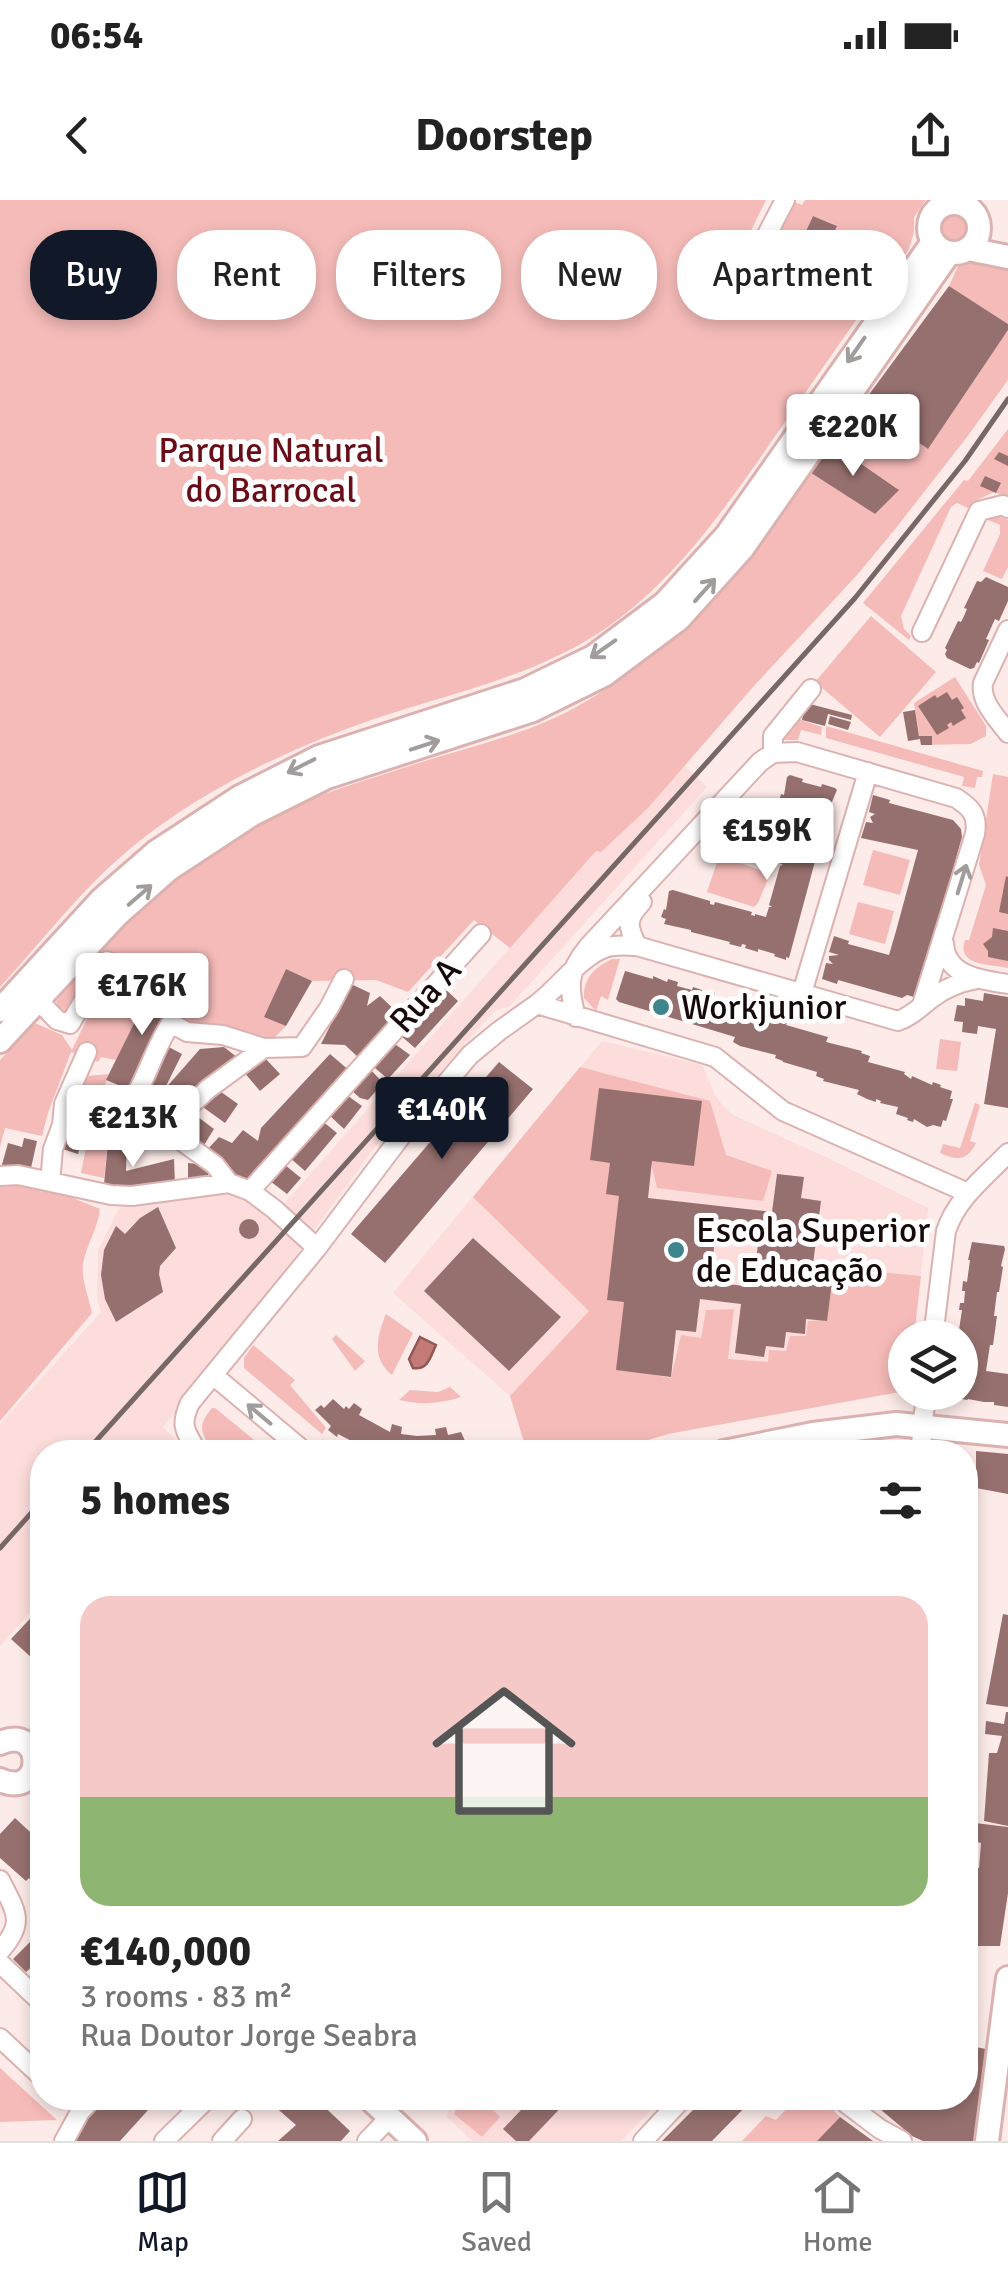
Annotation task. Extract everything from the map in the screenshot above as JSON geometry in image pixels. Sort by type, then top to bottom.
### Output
[{"type":"main road","points":[[1008,245],[972,208],[943,206],[929,226],[950,248],[1008,258]]},
{"type":"main road","points":[[908,299],[950,248],[977,238],[972,208]]},
{"type":"main road","points":[[0,1042],[117,915],[156,880],[251,815],[327,777],[533,710],[604,676],[679,619],[742,550],[890,320]]},
{"type":"main road","points":[[0,1010],[116,888],[156,852],[240,796],[319,758],[525,690],[593,657],[665,603],[726,536],[890,320]]},
{"type":"main road","points":[[783,1440],[896,1424],[1008,1435]]},
{"type":"main road","points":[[0,1743],[30,1736]]},
{"type":"main road","points":[[0,1780],[30,1784]]},
{"type":"main road","points":[[987,2141],[1008,1978]]},
{"type":"main road","points":[[382,2110],[415,2141]]},
{"type":"street","points":[[769,230],[784,200]]},
{"type":"street","points":[[922,632],[979,511],[1008,508]]},
{"type":"street","points":[[1008,630],[982,692],[1008,733]]},
{"type":"street","points":[[773,753],[774,736],[811,689]]},
{"type":"street","points":[[576,1017],[571,974],[588,947],[760,762],[773,753],[797,752],[956,798],[973,812],[975,834],[922,1006]]},
{"type":"street","points":[[802,993],[868,772]]},
{"type":"street","points":[[638,946],[629,920],[665,876],[668,860]]},
{"type":"street","name":"Rua A","points":[[250,1191],[480,934]]},
{"type":"street","points":[[944,940],[947,959],[958,970],[977,979],[1008,984]]},
{"type":"street","points":[[190,1440],[183,1424],[190,1404],[317,1248],[402,1135],[470,1055],[602,949],[638,946],[898,1021],[949,988],[977,979]]},
{"type":"street","points":[[38,1000],[57,1020],[70,1024],[107,961]]},
{"type":"street","points":[[230,1184],[215,1166],[133,1100],[171,1023],[187,1032],[223,1035],[264,1048],[302,1047],[330,1008],[344,978]]},
{"type":"street","points":[[536,1004],[715,1057],[783,1110],[968,1193]]},
{"type":"street","points":[[162,1127],[264,1048]]},
{"type":"street","points":[[50,1182],[53,1148],[62,1125],[64,1104],[86,1052]]},
{"type":"street","points":[[936,1320],[951,1216],[968,1193],[1008,1154]]},
{"type":"street","points":[[0,1176],[18,1175],[111,1196],[230,1184],[250,1191],[317,1248]]},
{"type":"street","points":[[213,1375],[291,1440]]},
{"type":"street","points":[[921,1440],[924,1410]]},
{"type":"street","points":[[0,1880],[17,1922],[14,1935],[0,1951]]},
{"type":"street","points":[[0,1963],[30,1992]]},
{"type":"street","points":[[0,2038],[30,2066]]},
{"type":"street","points":[[64,2141],[84,2110]]},
{"type":"street","points":[[164,2141],[196,2110]]},
{"type":"street","points":[[643,2141],[672,2110]]},
{"type":"street","points":[[855,2110],[902,2141]]},
{"type":"street","points":[[367,2141],[390,2118]]},
{"type":"street","points":[[222,2141],[242,2119]]},
{"type":"shaded area","points":[[684,765],[707,787],[509,1007],[495,1010],[384,1135],[210,1371],[163,1427],[176,1440],[30,1440],[30,1612],[0,1646],[0,1424],[101,1312],[97,1299],[98,1250],[121,1204],[206,1190],[241,1193],[275,1214],[596,850]]},
{"type":"shaded area","name":"Escola Superior de Educação","points":[[602,1041],[702,1065],[715,1095],[735,1116],[928,1208],[916,1320],[888,1320],[888,1394],[648,1440],[587,1440],[510,1396],[393,1293]]},
{"type":"shaded area","points":[[420,1337],[436,1345],[425,1365],[413,1368],[409,1359]]},
{"type":"shaded area","points":[[448,2110],[651,2110],[621,2141],[472,2141],[447,2117]]},
{"type":"green space","name":"Parque Natural do Barrocal","points":[[0,200],[766,200],[751,230],[677,230],[677,320],[856,320],[748,475],[675,567],[609,626],[548,661],[349,728],[249,771],[187,807],[102,874],[0,987]]},
{"type":"green space","points":[[805,200],[926,200],[914,217],[908,250],[908,230],[834,230],[836,225],[813,216],[806,230],[777,230],[792,201],[802,205]]},
{"type":"green space","points":[[953,212],[964,216],[968,227],[964,238],[953,242],[942,238],[938,227],[942,216]]},
{"type":"green space","points":[[991,263],[1008,271],[1008,324],[949,286],[958,266]]},
{"type":"green space","points":[[1008,330],[1008,380],[896,528],[648,808],[601,852],[596,851],[510,948],[474,920],[408,992],[376,980],[312,981],[286,969],[265,1017],[286,1026],[264,1048],[167,1020],[177,1001],[151,989],[116,1060],[101,1057],[98,1062],[71,1052],[42,1136],[5,1128],[0,1147],[0,1060],[35,1023],[62,1035],[72,1050],[117,956],[113,954],[69,1017],[63,1018],[56,1002],[108,942],[165,887],[233,840],[307,801],[518,733],[609,688],[654,654],[717,595],[761,542],[808,471],[875,514],[898,489],[831,443],[862,404],[928,449]]},
{"type":"green space","points":[[1008,429],[1008,498],[994,492],[968,508],[957,503],[951,507],[901,616],[904,629],[911,636],[909,640],[863,603]]},
{"type":"green space","points":[[997,516],[1008,520],[1008,567],[1002,579],[983,571],[1000,534],[1000,525],[988,520]]},
{"type":"green space","points":[[871,616],[936,672],[880,737],[815,682]]},
{"type":"green space","points":[[955,677],[986,726],[986,736],[971,744],[921,745],[914,703]]},
{"type":"green space","points":[[795,718],[822,727],[821,735],[801,730],[798,740],[781,740]]},
{"type":"green space","points":[[826,726],[983,771],[982,777],[977,777],[975,788],[962,786],[964,777],[826,738]]},
{"type":"green space","points":[[993,774],[1008,777],[1008,968],[976,962],[963,949],[986,885],[979,865]]},
{"type":"green space","points":[[751,814],[778,823],[781,828],[772,858],[723,843]]},
{"type":"green space","points":[[873,850],[910,860],[900,895],[863,885]]},
{"type":"green space","points":[[719,856],[766,872],[769,877],[754,907],[707,892]]},
{"type":"green space","points":[[858,902],[894,911],[885,944],[849,934]]},
{"type":"green space","points":[[612,959],[620,959],[608,1000],[601,996],[596,1011],[584,998],[586,985],[595,970]]},
{"type":"green space","points":[[940,1039],[961,1042],[957,1071],[936,1069]]},
{"type":"green space","points":[[580,1067],[710,1101],[726,1155],[772,1171],[763,1201],[657,1188],[650,1159],[618,1156],[627,1189],[627,1299],[619,1368],[671,1378],[681,1335],[701,1338],[706,1310],[734,1309],[728,1359],[768,1362],[769,1350],[786,1351],[790,1336],[806,1336],[808,1321],[826,1320],[836,1268],[921,1276],[916,1320],[888,1320],[888,1394],[648,1440],[523,1440],[510,1396],[589,1311],[473,1197]]},
{"type":"green space","points":[[109,1074],[99,1101],[76,1092],[75,1077]]},
{"type":"green space","points":[[975,1103],[980,1105],[970,1141],[976,1143],[973,1149],[961,1158],[940,1153],[943,1144],[960,1148]]},
{"type":"green space","points":[[90,1128],[114,1128],[114,1133],[109,1133],[104,1178],[81,1173]]},
{"type":"green space","points":[[15,1183],[58,1192],[100,1209],[83,1264],[92,1313],[0,1421],[0,1185]]},
{"type":"green space","points":[[386,1314],[413,1333],[392,1375],[378,1354],[378,1338]]},
{"type":"green space","points":[[336,1335],[365,1361],[355,1371],[332,1339]]},
{"type":"green space","points":[[253,1345],[295,1380],[290,1385],[326,1428],[322,1434],[244,1368],[244,1358]]},
{"type":"green space","points":[[450,1387],[461,1397],[430,1403],[399,1400],[410,1390],[438,1392]]},
{"type":"green space","points":[[215,1408],[254,1440],[206,1440],[202,1430],[204,1420]]},
{"type":"green space","points":[[0,2068],[30,2095],[30,2110],[46,2110],[57,2120],[0,2122]]},
{"type":"green space","points":[[456,2110],[493,2110],[500,2117],[482,2137],[454,2114]]},
{"type":"green space","points":[[786,2110],[833,2110],[840,2117],[817,2141],[742,2141],[766,2116],[776,2120]]},
{"type":"building","points":[[813,216],[837,226],[835,230],[806,230]]},
{"type":"building","points":[[949,286],[1008,324],[1008,330],[928,449],[862,404]]},
{"type":"building","points":[[831,443],[899,490],[875,514],[808,471]]},
{"type":"building","points":[[999,452],[1008,456],[1008,466],[994,459]]},
{"type":"building","points":[[985,476],[1001,483],[996,493],[980,486]]},
{"type":"building","points":[[986,577],[1008,587],[1008,601],[999,621],[995,619],[979,663],[970,669],[947,658],[945,648],[964,616],[977,581]]},
{"type":"building","points":[[947,692],[952,700],[957,697],[966,718],[953,726],[951,722],[949,728],[937,735],[918,706]]},
{"type":"building","points":[[806,703],[852,715],[851,720],[828,714],[825,726],[802,720]]},
{"type":"building","points":[[915,710],[919,736],[932,736],[932,745],[921,745],[920,739],[908,741],[903,712]]},
{"type":"building","points":[[830,716],[851,722],[848,730],[828,724]]},
{"type":"building","points":[[790,775],[803,779],[802,782],[837,790],[789,958],[664,924],[666,919],[661,917],[669,891],[673,890],[710,904],[715,902],[766,917],[772,907],[769,905],[792,823],[796,822],[792,821],[794,813],[778,806]]},
{"type":"building","points":[[873,795],[953,820],[961,829],[942,908],[945,912],[914,997],[902,998],[822,979],[826,963],[833,964],[829,956],[839,955],[829,952],[834,936],[889,955],[896,931],[918,850],[861,838],[866,822],[873,823],[870,817],[875,814],[869,812]]},
{"type":"building","points":[[1008,877],[1008,914],[999,912]]},
{"type":"building","points":[[993,928],[1008,931],[1008,961],[988,957],[983,944],[992,937]]},
{"type":"building","points":[[286,969],[312,981],[286,1026],[264,1017]]},
{"type":"building","points":[[625,971],[667,982],[668,979],[678,982],[677,986],[692,990],[693,987],[705,994],[706,990],[715,993],[714,997],[780,1016],[788,1020],[786,1025],[828,1037],[826,1042],[862,1051],[870,1056],[868,1062],[905,1072],[911,1079],[912,1076],[941,1085],[952,1091],[946,1121],[941,1127],[927,1127],[914,1119],[907,1120],[896,1114],[898,1107],[867,1099],[857,1094],[859,1090],[823,1081],[816,1076],[817,1072],[783,1062],[776,1055],[740,1046],[733,1042],[735,1037],[619,1002],[616,999]]},
{"type":"building","points":[[351,984],[370,993],[367,1006],[380,996],[400,1015],[359,1058],[345,1045],[321,1044]]},
{"type":"building","points":[[443,987],[458,1001],[415,1048],[400,1035]]},
{"type":"building","points":[[151,989],[178,1001],[128,1089],[106,1080]]},
{"type":"building","points":[[984,993],[1008,997],[1008,1108],[984,1104],[996,1029],[978,1026],[977,1034],[962,1032],[963,1022],[954,1021],[957,1005],[965,1006],[965,998],[983,1001]]},
{"type":"building","points":[[395,1044],[410,1055],[388,1079],[369,1063]]},
{"type":"building","points":[[165,1045],[182,1054],[164,1090],[200,1049],[224,1047],[238,1058],[160,1119],[140,1100]]},
{"type":"building","points":[[330,1054],[351,1072],[245,1185],[205,1152],[219,1137],[232,1143],[243,1130],[258,1141],[261,1128]]},
{"type":"building","points":[[264,1057],[280,1074],[260,1091],[243,1071]]},
{"type":"building","points":[[499,1062],[533,1089],[385,1263],[351,1234]]},
{"type":"building","points":[[371,1070],[383,1083],[368,1100],[351,1090]]},
{"type":"building","points":[[599,1088],[702,1101],[694,1166],[652,1161],[648,1198],[772,1212],[777,1174],[804,1177],[801,1198],[821,1201],[811,1280],[832,1283],[827,1321],[806,1319],[805,1334],[786,1332],[784,1348],[766,1346],[764,1357],[735,1353],[741,1304],[700,1299],[696,1332],[676,1330],[671,1377],[616,1370],[624,1302],[607,1300],[619,1196],[606,1194],[610,1163],[590,1160]],"holes":[[[715,1239],[758,1244],[753,1287],[710,1282]]]},
{"type":"building","points":[[217,1089],[238,1104],[225,1123],[200,1105]]},
{"type":"building","points":[[76,1092],[99,1101],[94,1124],[68,1117]]},
{"type":"building","points":[[344,1093],[362,1106],[344,1129],[327,1113]]},
{"type":"building","points":[[190,1111],[214,1129],[204,1145],[174,1127]]},
{"type":"building","points":[[321,1120],[337,1133],[305,1171],[289,1157]]},
{"type":"building","points":[[65,1126],[84,1131],[78,1154],[59,1148]]},
{"type":"building","points":[[109,1133],[127,1134],[126,1171],[174,1159],[175,1185],[103,1194]]},
{"type":"building","points":[[24,1138],[37,1141],[29,1177],[0,1172],[8,1143],[22,1147]]},
{"type":"building","points":[[188,1163],[208,1165],[208,1181],[188,1184]]},
{"type":"building","points":[[285,1165],[301,1178],[287,1194],[270,1181]]},
{"type":"building","points":[[158,1207],[176,1248],[160,1266],[163,1292],[116,1322],[105,1299],[101,1275],[104,1250],[116,1226],[125,1234]]},
{"type":"building","points":[[249,1219],[259,1229],[249,1239],[239,1229]]},
{"type":"building","points":[[473,1238],[561,1317],[509,1371],[424,1291]]},
{"type":"building","points":[[972,1242],[1004,1246],[993,1345],[986,1371],[1008,1374],[1008,1407],[978,1401],[978,1320],[960,1320],[959,1310],[960,1303],[964,1303],[962,1291],[963,1281],[967,1282]]},
{"type":"building","points":[[333,1399],[344,1409],[354,1403],[362,1409],[359,1415],[390,1432],[392,1424],[402,1427],[401,1434],[417,1436],[436,1435],[435,1429],[446,1427],[448,1435],[461,1432],[465,1440],[350,1440],[328,1430],[331,1426],[315,1410],[321,1405],[324,1408]]},
{"type":"building","points":[[978,1451],[1008,1454],[1008,1494],[978,1488]]},
{"type":"building","points":[[1003,1614],[1008,1615],[1008,1707],[986,1704]]},
{"type":"building","points":[[30,1619],[30,1656],[11,1639]]},
{"type":"building","points":[[1006,1712],[1008,1826],[984,1821],[989,1753],[997,1753],[1002,1736],[985,1734],[986,1721],[1004,1724]]},
{"type":"building","points":[[15,1818],[30,1832],[30,1879],[26,1881],[0,1858],[0,1834]]},
{"type":"building","points":[[978,1823],[1008,1827],[1008,1893],[1000,1946],[978,1946]]},
{"type":"building","points":[[30,1942],[30,1968],[26,1972],[13,1959]]},
{"type":"building","points":[[978,2047],[986,2049],[974,2141],[923,2141],[881,2110],[978,2110]]},
{"type":"building","points":[[90,2110],[148,2110],[120,2141],[75,2141]]},
{"type":"building","points":[[279,2110],[328,2110],[350,2131],[341,2141],[278,2141],[296,2125]]},
{"type":"building","points":[[521,2110],[559,2110],[529,2141],[516,2141],[503,2129]]},
{"type":"building","points":[[693,2110],[742,2110],[712,2141],[662,2141]]},
{"type":"building","points":[[840,2117],[873,2141],[817,2141]]},
{"type":"railway","points":[[97,1440],[855,598],[965,461],[1008,399]]},
{"type":"railway","points":[[0,1548],[30,1514]]},
{"type":"place","name":"Workjunior","points":[[661,1007]]},
{"type":"place","name":"Escola Superior de Educação","points":[[676,1250]]}]
